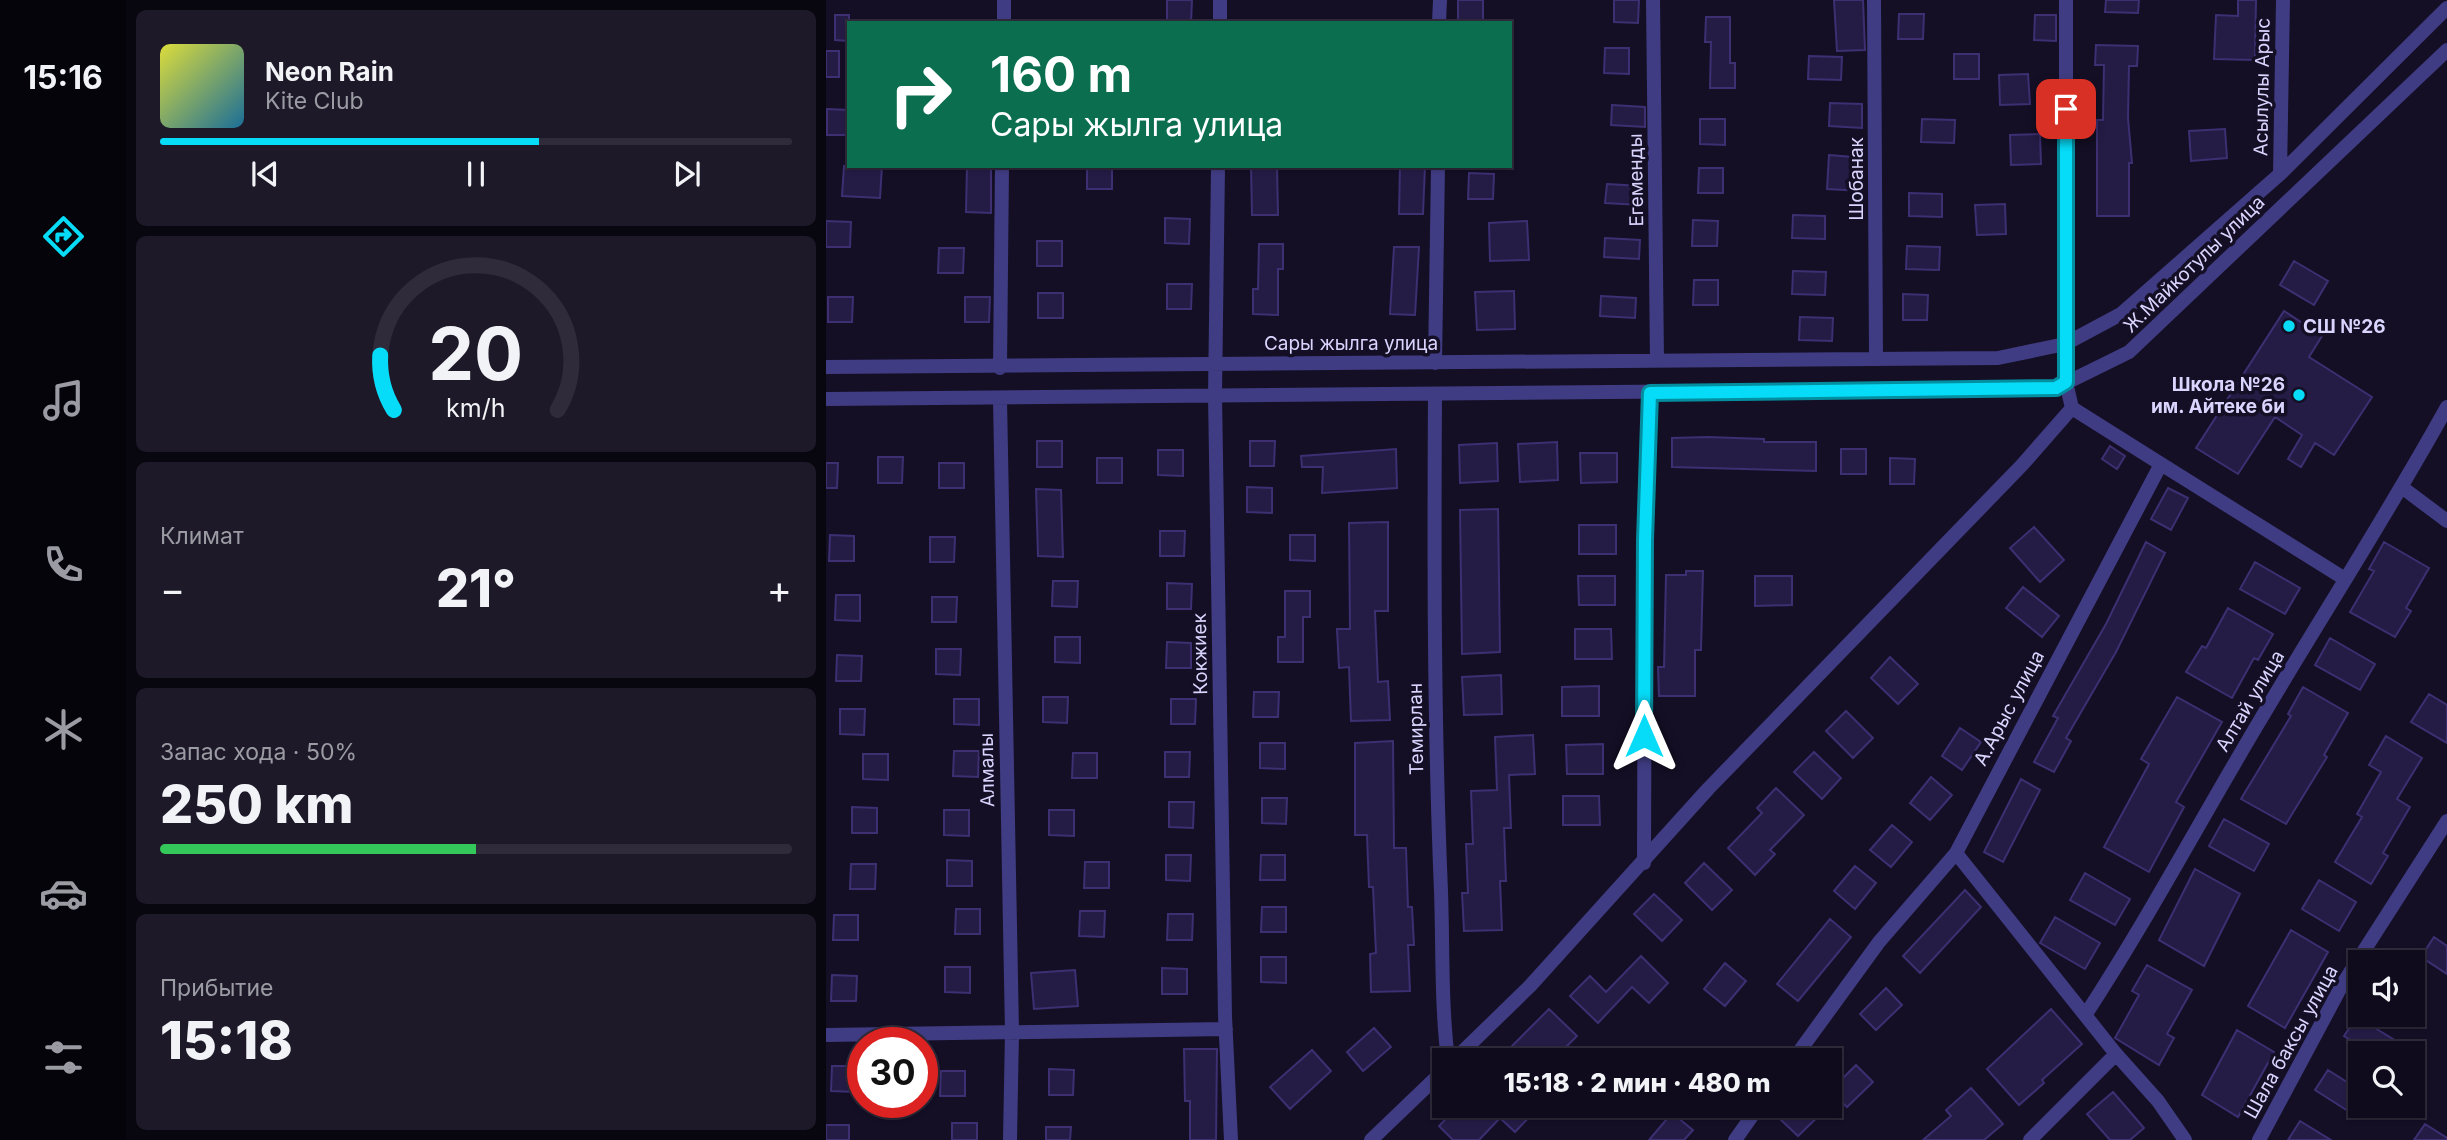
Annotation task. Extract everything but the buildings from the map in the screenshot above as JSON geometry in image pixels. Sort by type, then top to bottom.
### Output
[{"type":"street","points":[[1004,0],[1004,21]]},
{"type":"street","points":[[1220,0],[1220,21]]},
{"type":"street","points":[[1439,21],[1440,0]]},
{"type":"street","name":"Егеменды","points":[[1653,0],[1657,360]]},
{"type":"street","name":"Шобанак","points":[[1874,0],[1876,357]]},
{"type":"street","points":[[2066,0],[2065,344],[2066,382],[2072,408],[2345,579]]},
{"type":"street","name":"Асылулы Арыс","points":[[2280,174],[2283,0]]},
{"type":"street","name":"Ж.Майкотулы улица","points":[[1876,357],[1998,358],[2065,344],[2121,314],[2280,174],[2447,8]]},
{"type":"street","name":"Ж.Майкотулы улица","points":[[1650,393],[2056,388],[2129,352],[2447,50]]},
{"type":"street","points":[[1000,368],[1002,168]]},
{"type":"street","name":"Кокжиек","points":[[1218,168],[1215,395],[1226,1029],[1231,1140]]},
{"type":"street","points":[[1435,363],[1438,168]]},
{"type":"street","name":"Сары жылга улица","points":[[826,367],[1000,368],[1215,362],[1435,363],[1876,357]]},
{"type":"street","points":[[826,399],[1000,400],[1215,395],[1650,393],[1645,540],[1644,863]]},
{"type":"street","name":"Темирлан","points":[[1435,396],[1434,738],[1443,938],[1443,1014],[1447,1048]]},
{"type":"street","name":"Алмалы","points":[[1000,400],[1012,1032],[1010,1140]]},
{"type":"street","name":"Алтай улица","points":[[2086,1014],[2116,968],[2345,579],[2403,488],[2447,407]]},
{"type":"street","points":[[1466,1048],[1530,986],[1644,863],[1708,789],[2022,465],[2072,408]]},
{"type":"street","name":"А.Арыс улица","points":[[1802,1048],[1880,942],[1956,853],[2161,464]]},
{"type":"street","points":[[2403,488],[2447,521]]},
{"type":"street","name":"Шала баксы улица","points":[[2259,1140],[2342,985],[2447,821]]},
{"type":"street","points":[[1956,853],[2116,1054],[2158,1101],[2185,1140]]},
{"type":"street","points":[[826,1035],[1226,1029]]},
{"type":"street","points":[[2030,1140],[2116,1054]]},
{"type":"street","points":[[1371,1140],[1432,1082]]},
{"type":"street","points":[[1735,1140],[1751,1118]]},
{"type":"place","name":"СШ №26","points":[[2289,326]]},
{"type":"place","name":"Школа №26 им. Айтеке би","points":[[2299,395]]},
{"type":"route","points":[[1644,736],[1645,540],[1650,393],[2056,388],[2066,382],[2066,109]]}]
